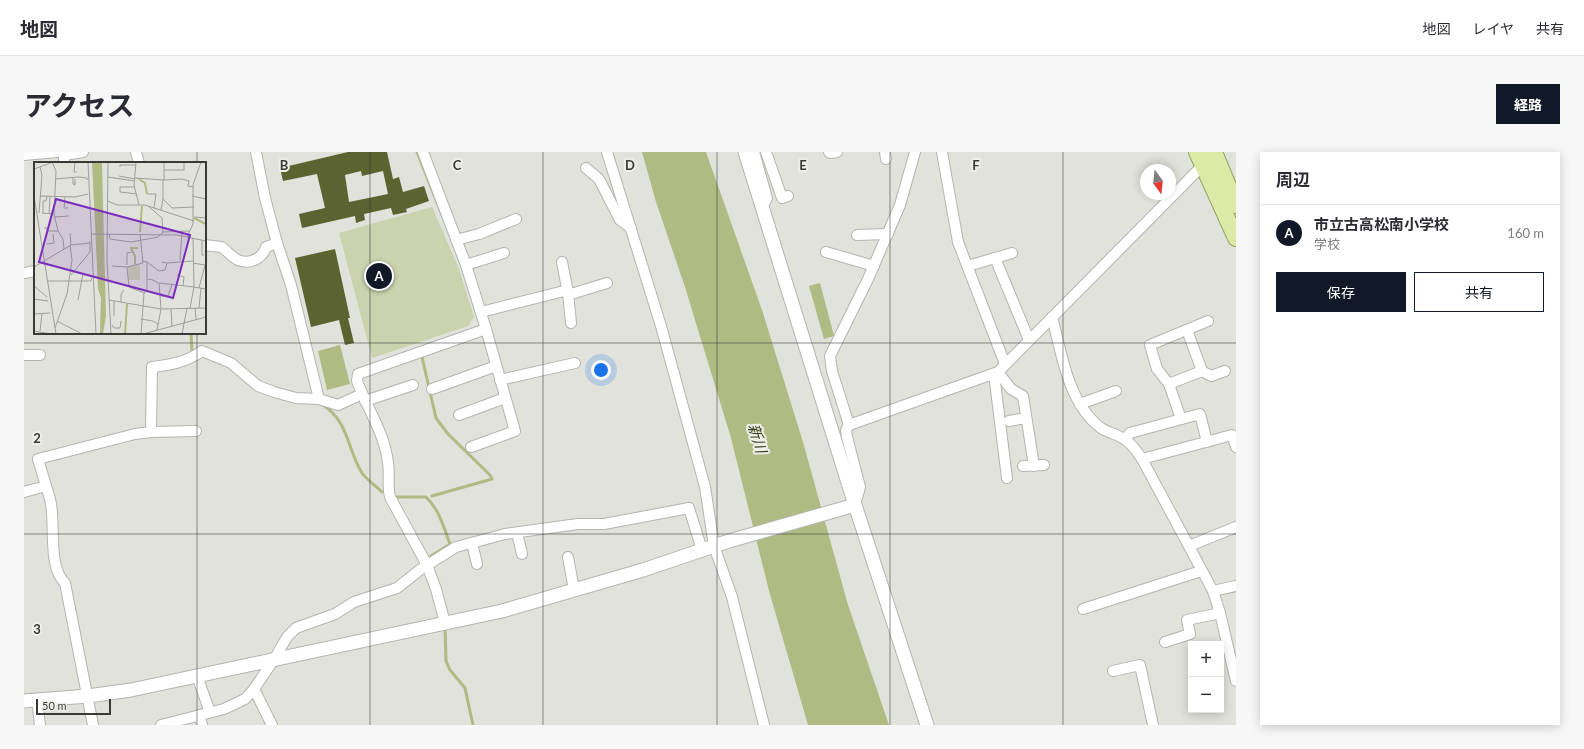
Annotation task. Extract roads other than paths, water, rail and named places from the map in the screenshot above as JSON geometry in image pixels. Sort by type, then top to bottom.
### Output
[{"type":"main road","points":[[1215,152],[1236,205]]},
{"type":"main road","points":[[1200,159],[1236,238]]},
{"type":"street","points":[[24,155],[61,155],[83,152]]},
{"type":"street","points":[[136,152],[138,162]]},
{"type":"street","points":[[256,152],[265,198],[277,243],[291,285],[319,399]]},
{"type":"street","points":[[423,152],[466,265],[515,431],[471,447]]},
{"type":"street","points":[[607,152],[661,326],[705,487],[708,548]]},
{"type":"street","points":[[745,152],[854,505],[927,725]]},
{"type":"street","points":[[754,152],[767,198],[765,202],[761,203]]},
{"type":"street","points":[[766,152],[782,198],[788,196]]},
{"type":"street","points":[[829,152],[837,152]]},
{"type":"street","points":[[849,424],[832,371],[830,356],[888,234],[900,205],[915,152]]},
{"type":"street","points":[[942,152],[958,242],[1005,364]]},
{"type":"street","points":[[854,505],[860,487],[847,437],[846,430],[849,424],[996,373],[1052,317],[1200,159],[1215,152]]},
{"type":"street","points":[[586,168],[600,179],[620,220],[631,228]]},
{"type":"street","points":[[456,240],[478,234],[516,219]]},
{"type":"street","points":[[857,235],[888,234]]},
{"type":"street","points":[[206,245],[220,247],[238,260],[249,261],[258,259],[264,254],[266,247],[277,243]]},
{"type":"street","points":[[826,252],[874,266]]},
{"type":"street","points":[[466,265],[504,253]]},
{"type":"street","points":[[968,266],[1012,253]]},
{"type":"street","points":[[995,258],[1029,340]]},
{"type":"street","points":[[562,262],[568,293],[571,323]]},
{"type":"street","points":[[24,273],[34,271]]},
{"type":"street","points":[[481,312],[564,291],[571,294],[607,283]]},
{"type":"street","points":[[1052,317],[1070,382],[1080,404],[1102,429],[1125,439],[1135,449],[1142,459],[1213,591],[1220,613],[1236,681]]},
{"type":"street","points":[[1181,419],[1169,384],[1157,369],[1150,345],[1208,322]]},
{"type":"street","points":[[445,623],[436,589],[427,565],[390,497],[388,485],[388,463],[384,445],[357,381],[358,374],[486,329]]},
{"type":"street","points":[[1187,330],[1202,371],[1211,376],[1225,371]]},
{"type":"street","points":[[152,432],[152,367],[170,365],[192,358],[202,351],[231,363],[258,386],[296,398],[319,399],[338,405],[363,397],[413,385]]},
{"type":"street","points":[[24,355],[40,355]]},
{"type":"street","points":[[500,380],[575,363]]},
{"type":"street","points":[[432,389],[496,366]]},
{"type":"street","points":[[1169,384],[1202,371]]},
{"type":"street","points":[[996,373],[1011,389],[1023,396],[1026,418],[1039,466],[1023,466]]},
{"type":"street","points":[[996,373],[1007,478]]},
{"type":"street","points":[[1080,404],[1116,392]]},
{"type":"street","points":[[459,415],[505,398]]},
{"type":"street","points":[[1125,439],[1130,433],[1200,414],[1207,442]]},
{"type":"street","points":[[1009,421],[1026,418]]},
{"type":"street","points":[[93,725],[65,583],[61,579],[57,569],[52,538],[52,505],[38,459],[135,434],[196,431]]},
{"type":"street","points":[[1142,459],[1232,435],[1236,447]]},
{"type":"street","points":[[24,492],[46,486]]},
{"type":"street","points":[[24,701],[88,696],[131,690],[502,611],[643,570],[729,541],[854,505]]},
{"type":"street","points":[[161,725],[200,720],[210,712],[235,704],[245,699],[276,658],[287,637],[296,628],[335,614],[354,602],[397,588],[427,565],[456,547],[517,532],[578,524],[604,524],[688,508],[732,597],[764,725]]},
{"type":"street","points":[[1189,546],[1236,527]]},
{"type":"street","points":[[517,532],[522,554]]},
{"type":"street","points":[[472,543],[478,564]]},
{"type":"street","points":[[568,557],[574,590]]},
{"type":"street","points":[[1083,609],[1201,570]]},
{"type":"street","points":[[1213,591],[1236,586]]},
{"type":"street","points":[[1166,642],[1190,634],[1187,620],[1220,613]]},
{"type":"street","points":[[1114,671],[1140,665],[1153,725]]},
{"type":"street","points":[[197,676],[210,712]]},
{"type":"street","points":[[254,689],[272,725]]},
{"type":"street","points":[[37,700],[40,725]]},
{"type":"water","name":"新川","points":[[642,152],[706,152],[762,310],[803,442],[848,605],[889,725],[808,725],[769,591],[731,438],[685,287],[656,202]]},
{"type":"water","points":[[820,283],[834,336],[824,339],[809,286]]},
{"type":"water","points":[[340,345],[350,384],[327,390],[318,351]]},
{"type":"waterway","points":[[417,152],[442,215]]},
{"type":"waterway","points":[[191,334],[192,352],[195,353]]},
{"type":"waterway","points":[[422,357],[436,418],[448,434],[490,475],[492,479],[432,496]]},
{"type":"waterway","points":[[323,405],[338,419],[347,436],[353,455],[362,473],[382,492]]},
{"type":"waterway","points":[[396,497],[426,497],[434,507],[441,519],[450,544],[431,556]]},
{"type":"waterway","points":[[445,628],[446,661],[450,670],[465,688],[473,725]]},
{"type":"place","name":"市立古高松南小学校","points":[[379,276]]}]
